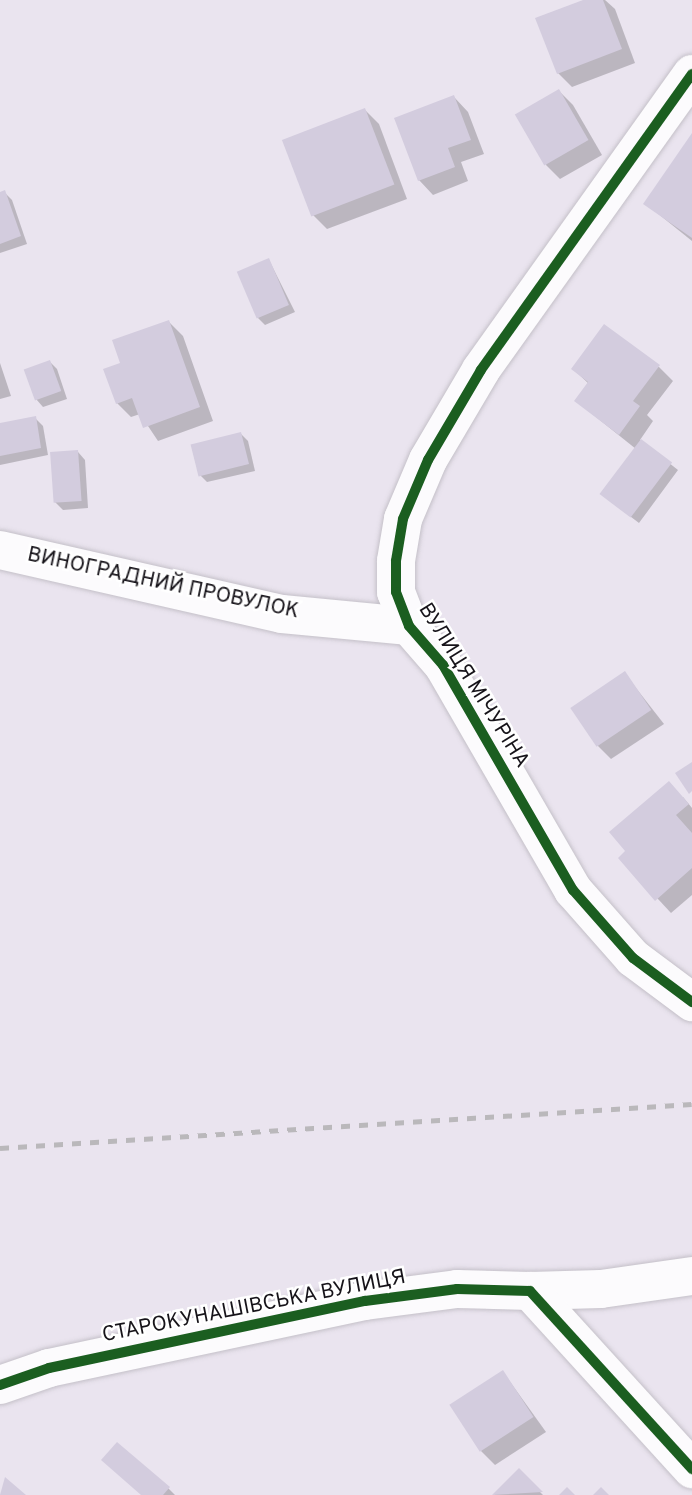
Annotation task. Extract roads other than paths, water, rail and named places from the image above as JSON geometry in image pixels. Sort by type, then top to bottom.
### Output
[{"type":"street","name":"ВУЛИЦЯ МІЧУРІНА","points":[[692,74],[481,370],[428,460],[403,519],[396,561],[396,592],[409,626],[443,665],[573,890],[633,958],[692,1002]]},
{"type":"street","name":"ВИНОГРАДНИЙ ПРОВУЛОК","points":[[0,550],[282,614],[341,617],[409,626]]},
{"type":"street","points":[[341,617],[381,587],[396,561]]},
{"type":"street","name":"СТАРОКУНАШІВСЬКА ВУЛИЦЯ","points":[[0,1385],[49,1368],[365,1301],[457,1289],[601,1289],[692,1276]]},
{"type":"street","points":[[530,1291],[692,1469]]},
{"type":"railway","points":[[0,1148],[692,1104]]}]
